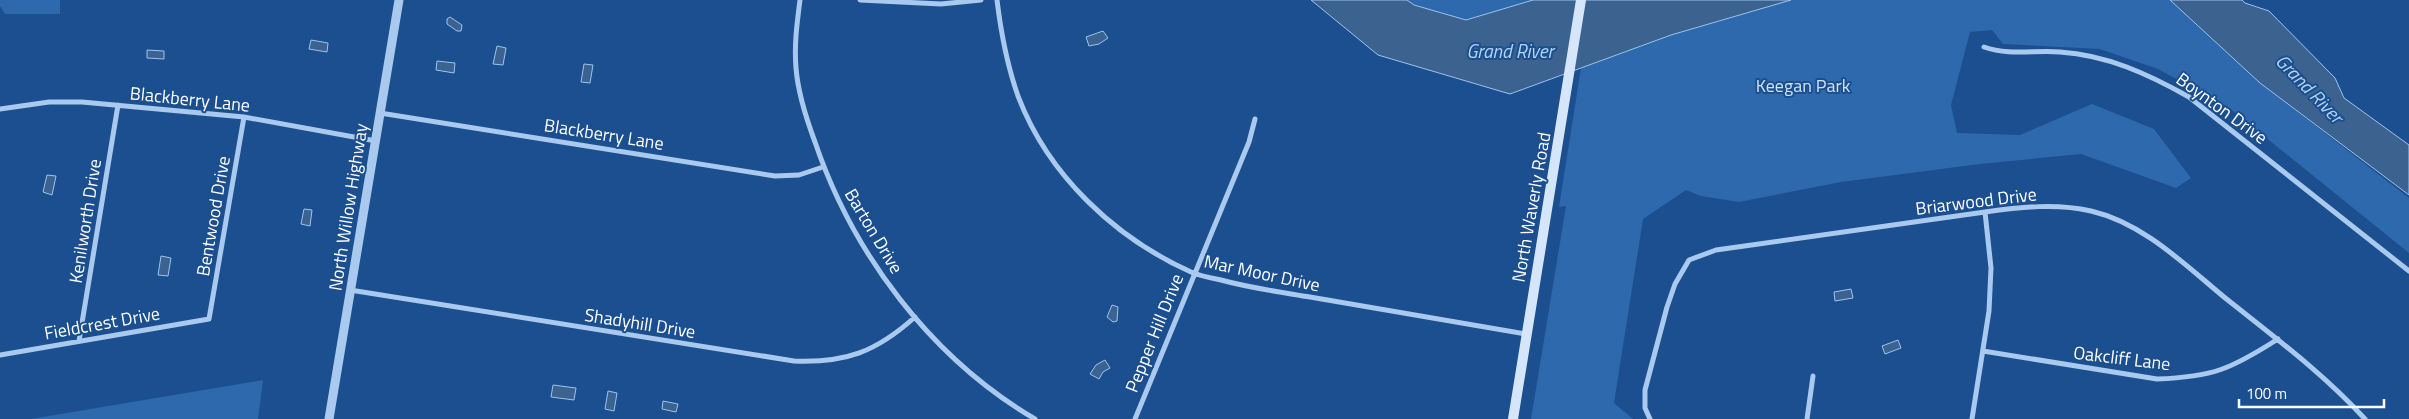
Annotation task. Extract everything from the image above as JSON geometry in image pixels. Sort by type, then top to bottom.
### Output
[{"type":"main road","name":"North Waverly Road","points":[[1513,419],[1581,0]]},
{"type":"street","name":"North Willow Highway","points":[[329,419],[399,0]]},
{"type":"street","name":"Barton Drive","points":[[800,0],[796,26],[796,70],[805,113],[823,167],[839,203],[863,246],[882,275],[915,317],[968,371],[1035,419]]},
{"type":"street","points":[[860,0],[941,4],[981,0]]},
{"type":"street","name":"Mar Moor Drive","points":[[997,0],[1003,44],[1018,96],[1050,157],[1076,190],[1115,226],[1144,246],[1193,273],[1256,288],[1526,334]]},
{"type":"street","name":"Boynton Drive","points":[[1984,47],[2007,53],[2059,52],[2077,54],[2129,67],[2158,79],[2189,97],[2409,271]]},
{"type":"street","name":"Blackberry Lane","points":[[0,109],[49,102],[82,102],[244,117],[376,141]]},
{"type":"street","name":"Kenilworth Drive","points":[[79,341],[118,106]]},
{"type":"street","name":"Blackberry Lane","points":[[380,113],[774,176],[798,175],[823,167]]},
{"type":"street","name":"Bentwood Drive","points":[[210,319],[244,117]]},
{"type":"street","name":"Pepper Hill Drive","points":[[1135,419],[1193,273],[1249,142],[1255,119]]},
{"type":"street","name":"Briarwood Drive","points":[[1650,419],[1645,408],[1645,390],[1667,307],[1676,284],[1689,260],[1716,250],[2029,206],[2062,206],[2092,211],[2121,221],[2155,241],[2318,372],[2365,419]]},
{"type":"street","points":[[1972,419],[1989,311],[1991,268],[1985,212]]},
{"type":"street","name":"Shadyhill Drive","points":[[350,290],[794,361],[836,360],[858,355],[897,333],[915,317]]},
{"type":"street","name":"Fieldcrest Drive","points":[[0,355],[210,319]]},
{"type":"street","name":"Oakcliff Lane","points":[[1983,351],[2164,379],[2216,373],[2240,363],[2278,339]]},
{"type":"street","points":[[1807,419],[1813,376]]},
{"type":"green space","points":[[0,0],[60,0],[60,14],[5,14],[0,6]]},
{"type":"green space","points":[[1407,0],[1533,0],[1466,20],[1414,5]]},
{"type":"green space","name":"Keegan Park","points":[[1791,0],[2170,0],[2260,83],[2409,198],[2409,253],[2228,107],[2158,69],[2100,49],[2003,44],[1992,30],[1970,32],[1951,105],[1957,133],[2020,135],[2092,104],[2154,129],[2191,178],[2176,188],[2081,154],[1980,164],[1841,182],[1739,202],[1701,196],[1686,190],[1643,219],[1614,403],[1633,419],[1531,419],[1566,206],[1559,207],[1581,68],[1671,35]]},
{"type":"green space","points":[[263,380],[258,419],[31,419]]},
{"type":"water","name":"Grand River","points":[[1311,0],[1407,0],[1414,5],[1466,20],[1533,0],[1791,0],[1671,35],[1510,94],[1378,55]]},
{"type":"water","name":"Grand River","points":[[2170,0],[2242,0],[2245,3],[2269,11],[2335,78],[2344,98],[2409,145],[2409,195],[2260,83]]},
{"type":"water","points":[[450,17],[462,25],[461,31],[457,31],[447,24],[447,19]]},
{"type":"water","points":[[1103,31],[1108,38],[1099,44],[1089,46],[1086,37]]},
{"type":"water","points":[[311,40],[328,43],[327,52],[309,49]]},
{"type":"water","points":[[497,46],[506,48],[503,65],[493,64]]},
{"type":"water","points":[[147,50],[164,51],[164,59],[147,58]]},
{"type":"water","points":[[437,61],[455,63],[454,73],[436,70]]},
{"type":"water","points":[[584,64],[593,65],[590,83],[581,82]]},
{"type":"water","points":[[47,175],[56,176],[52,195],[43,192]]},
{"type":"water","points":[[304,209],[312,210],[310,226],[301,224]]},
{"type":"water","points":[[161,256],[171,258],[168,276],[158,275]]},
{"type":"water","points":[[1851,289],[1853,298],[1835,301],[1834,292]]},
{"type":"water","points":[[1112,305],[1118,307],[1117,321],[1113,322],[1107,317]]},
{"type":"water","points":[[1898,340],[1901,348],[1885,354],[1882,346]]},
{"type":"water","points":[[1105,360],[1110,368],[1103,372],[1099,379],[1090,374],[1096,365]]},
{"type":"water","points":[[553,385],[576,388],[574,400],[551,397]]},
{"type":"water","points":[[608,391],[617,393],[614,411],[605,409]]},
{"type":"water","points":[[663,401],[678,404],[676,412],[662,409]]}]
